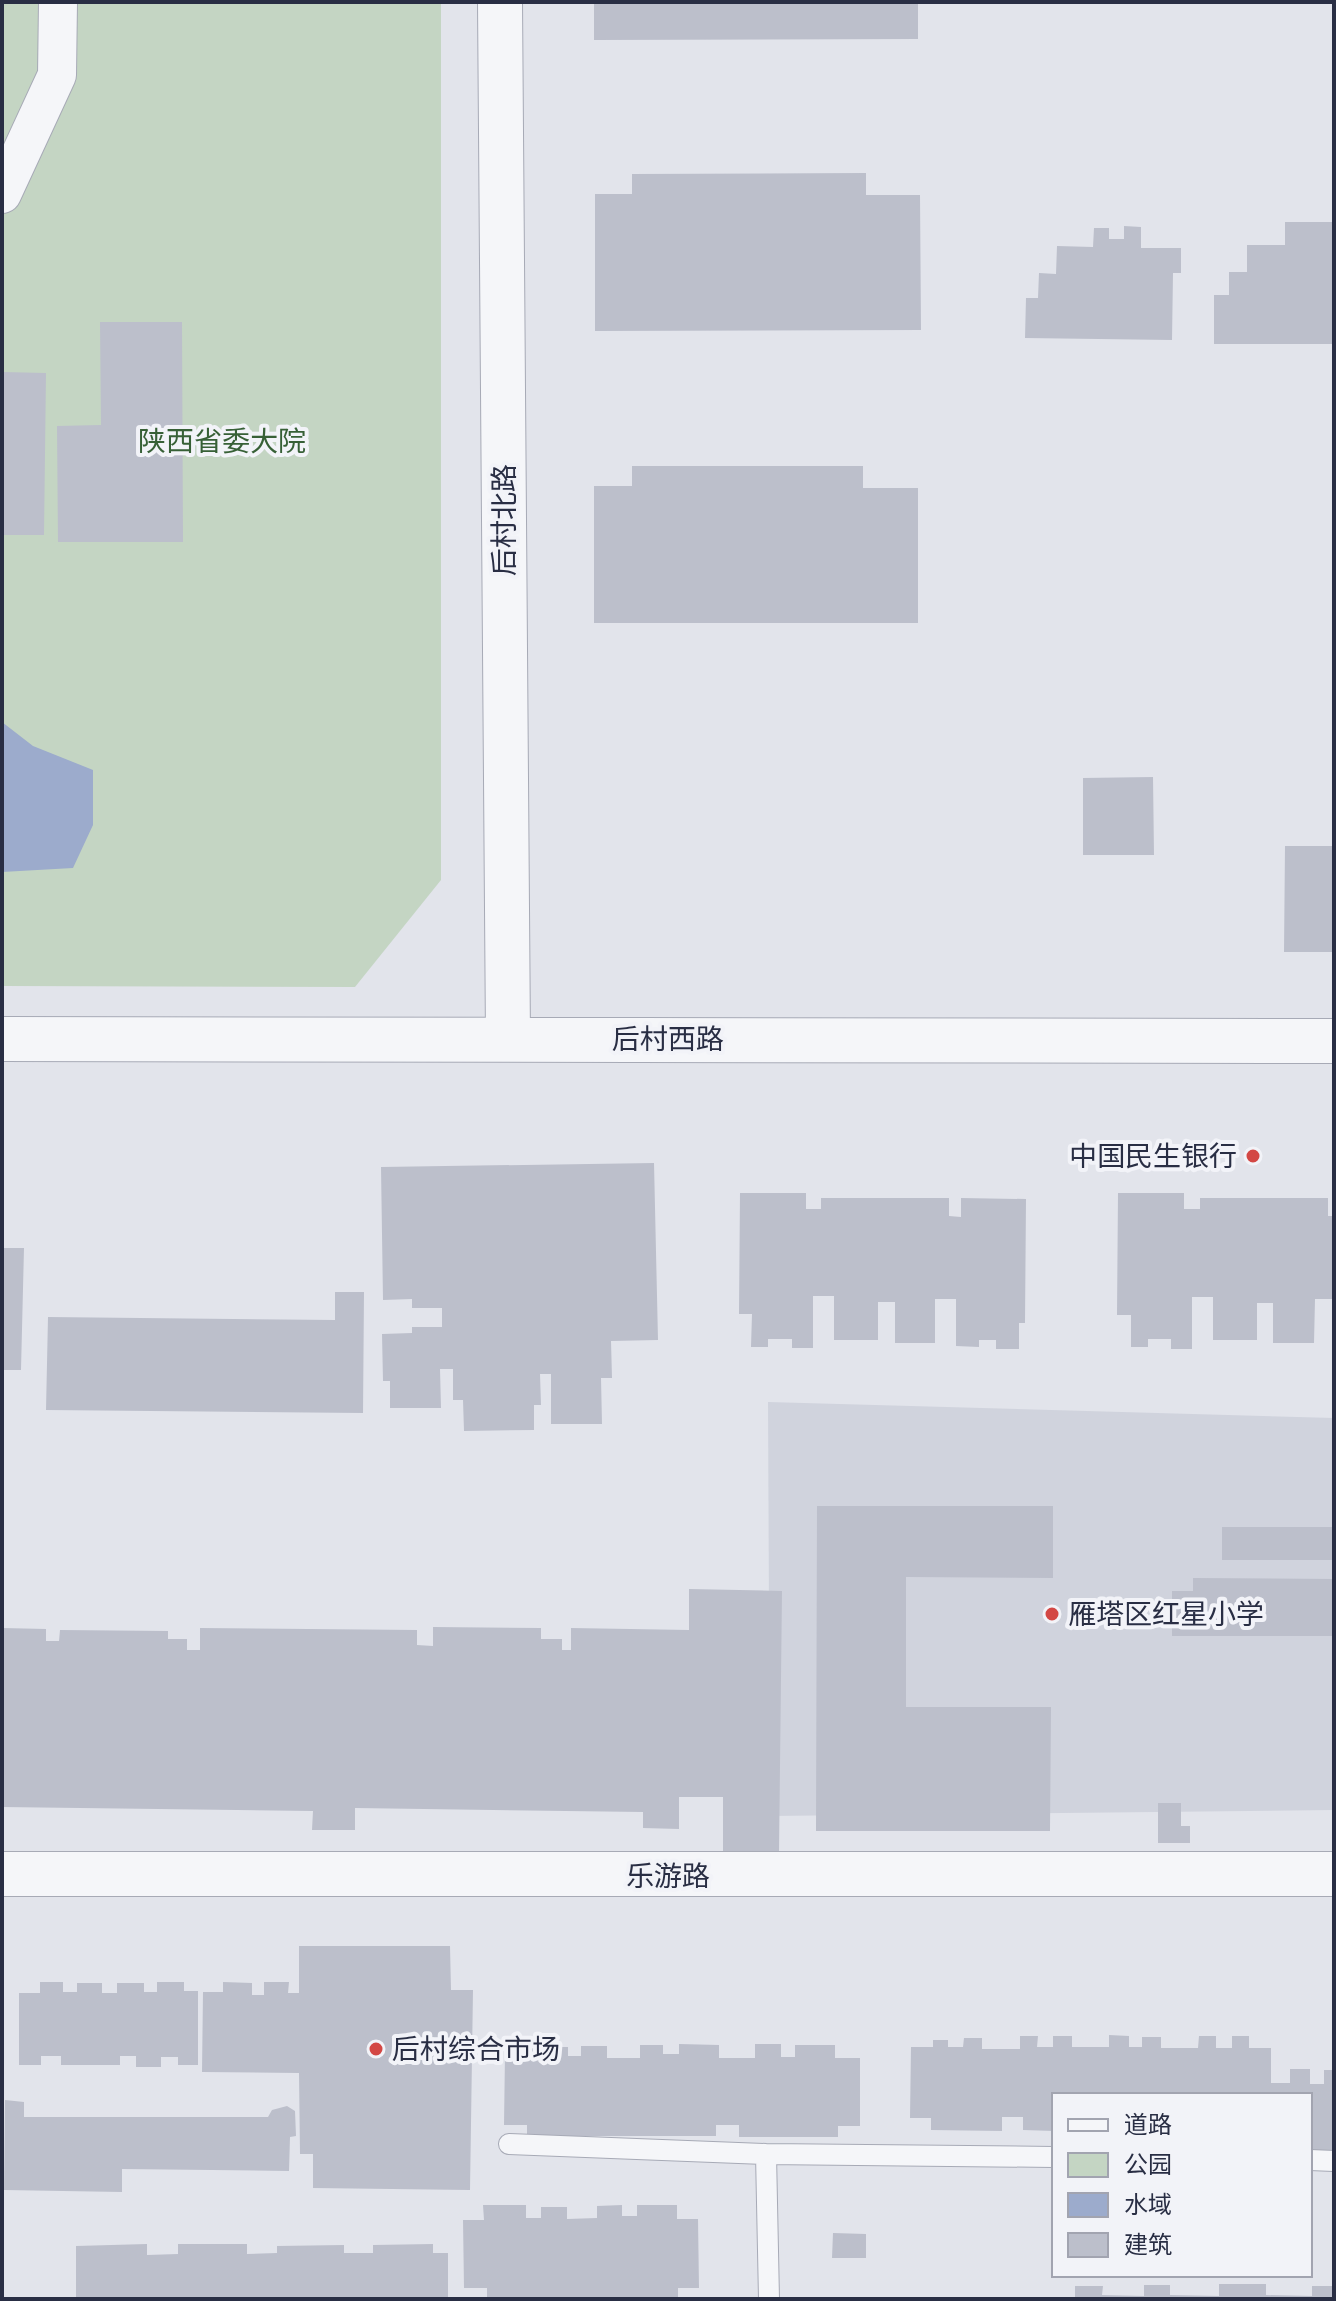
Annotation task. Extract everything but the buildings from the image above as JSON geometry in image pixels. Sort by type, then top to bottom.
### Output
[{"type":"street","points":[[2,194],[57,75],[58,2]]},
{"type":"street","name":"后村北路","points":[[500,2],[508,1038]]},
{"type":"street","name":"后村西路","points":[[2,1039],[1334,1041]]},
{"type":"street","name":"乐游路","points":[[2,1874],[1334,1874]]},
{"type":"lane","points":[[509,2144],[766,2154],[1052,2157]]},
{"type":"lane","points":[[766,2154],[769,2299]]},
{"type":"lane","points":[[1312,2160],[1334,2161]]},
{"type":"shaded area","name":"雁塔区红星小学","points":[[768,1402],[1334,1418],[1334,1810],[770,1816]]},
{"type":"green space","name":"陕西省委大院","points":[[2,2],[441,2],[441,880],[355,987],[2,986]]},
{"type":"water","points":[[2,722],[33,746],[93,770],[93,825],[73,868],[2,872]]},
{"type":"place","name":"中国民生银行","points":[[1253,1156]]},
{"type":"place","name":"雁塔区红星小学","points":[[1052,1614]]},
{"type":"place","name":"后村综合市场","points":[[376,2049]]}]
